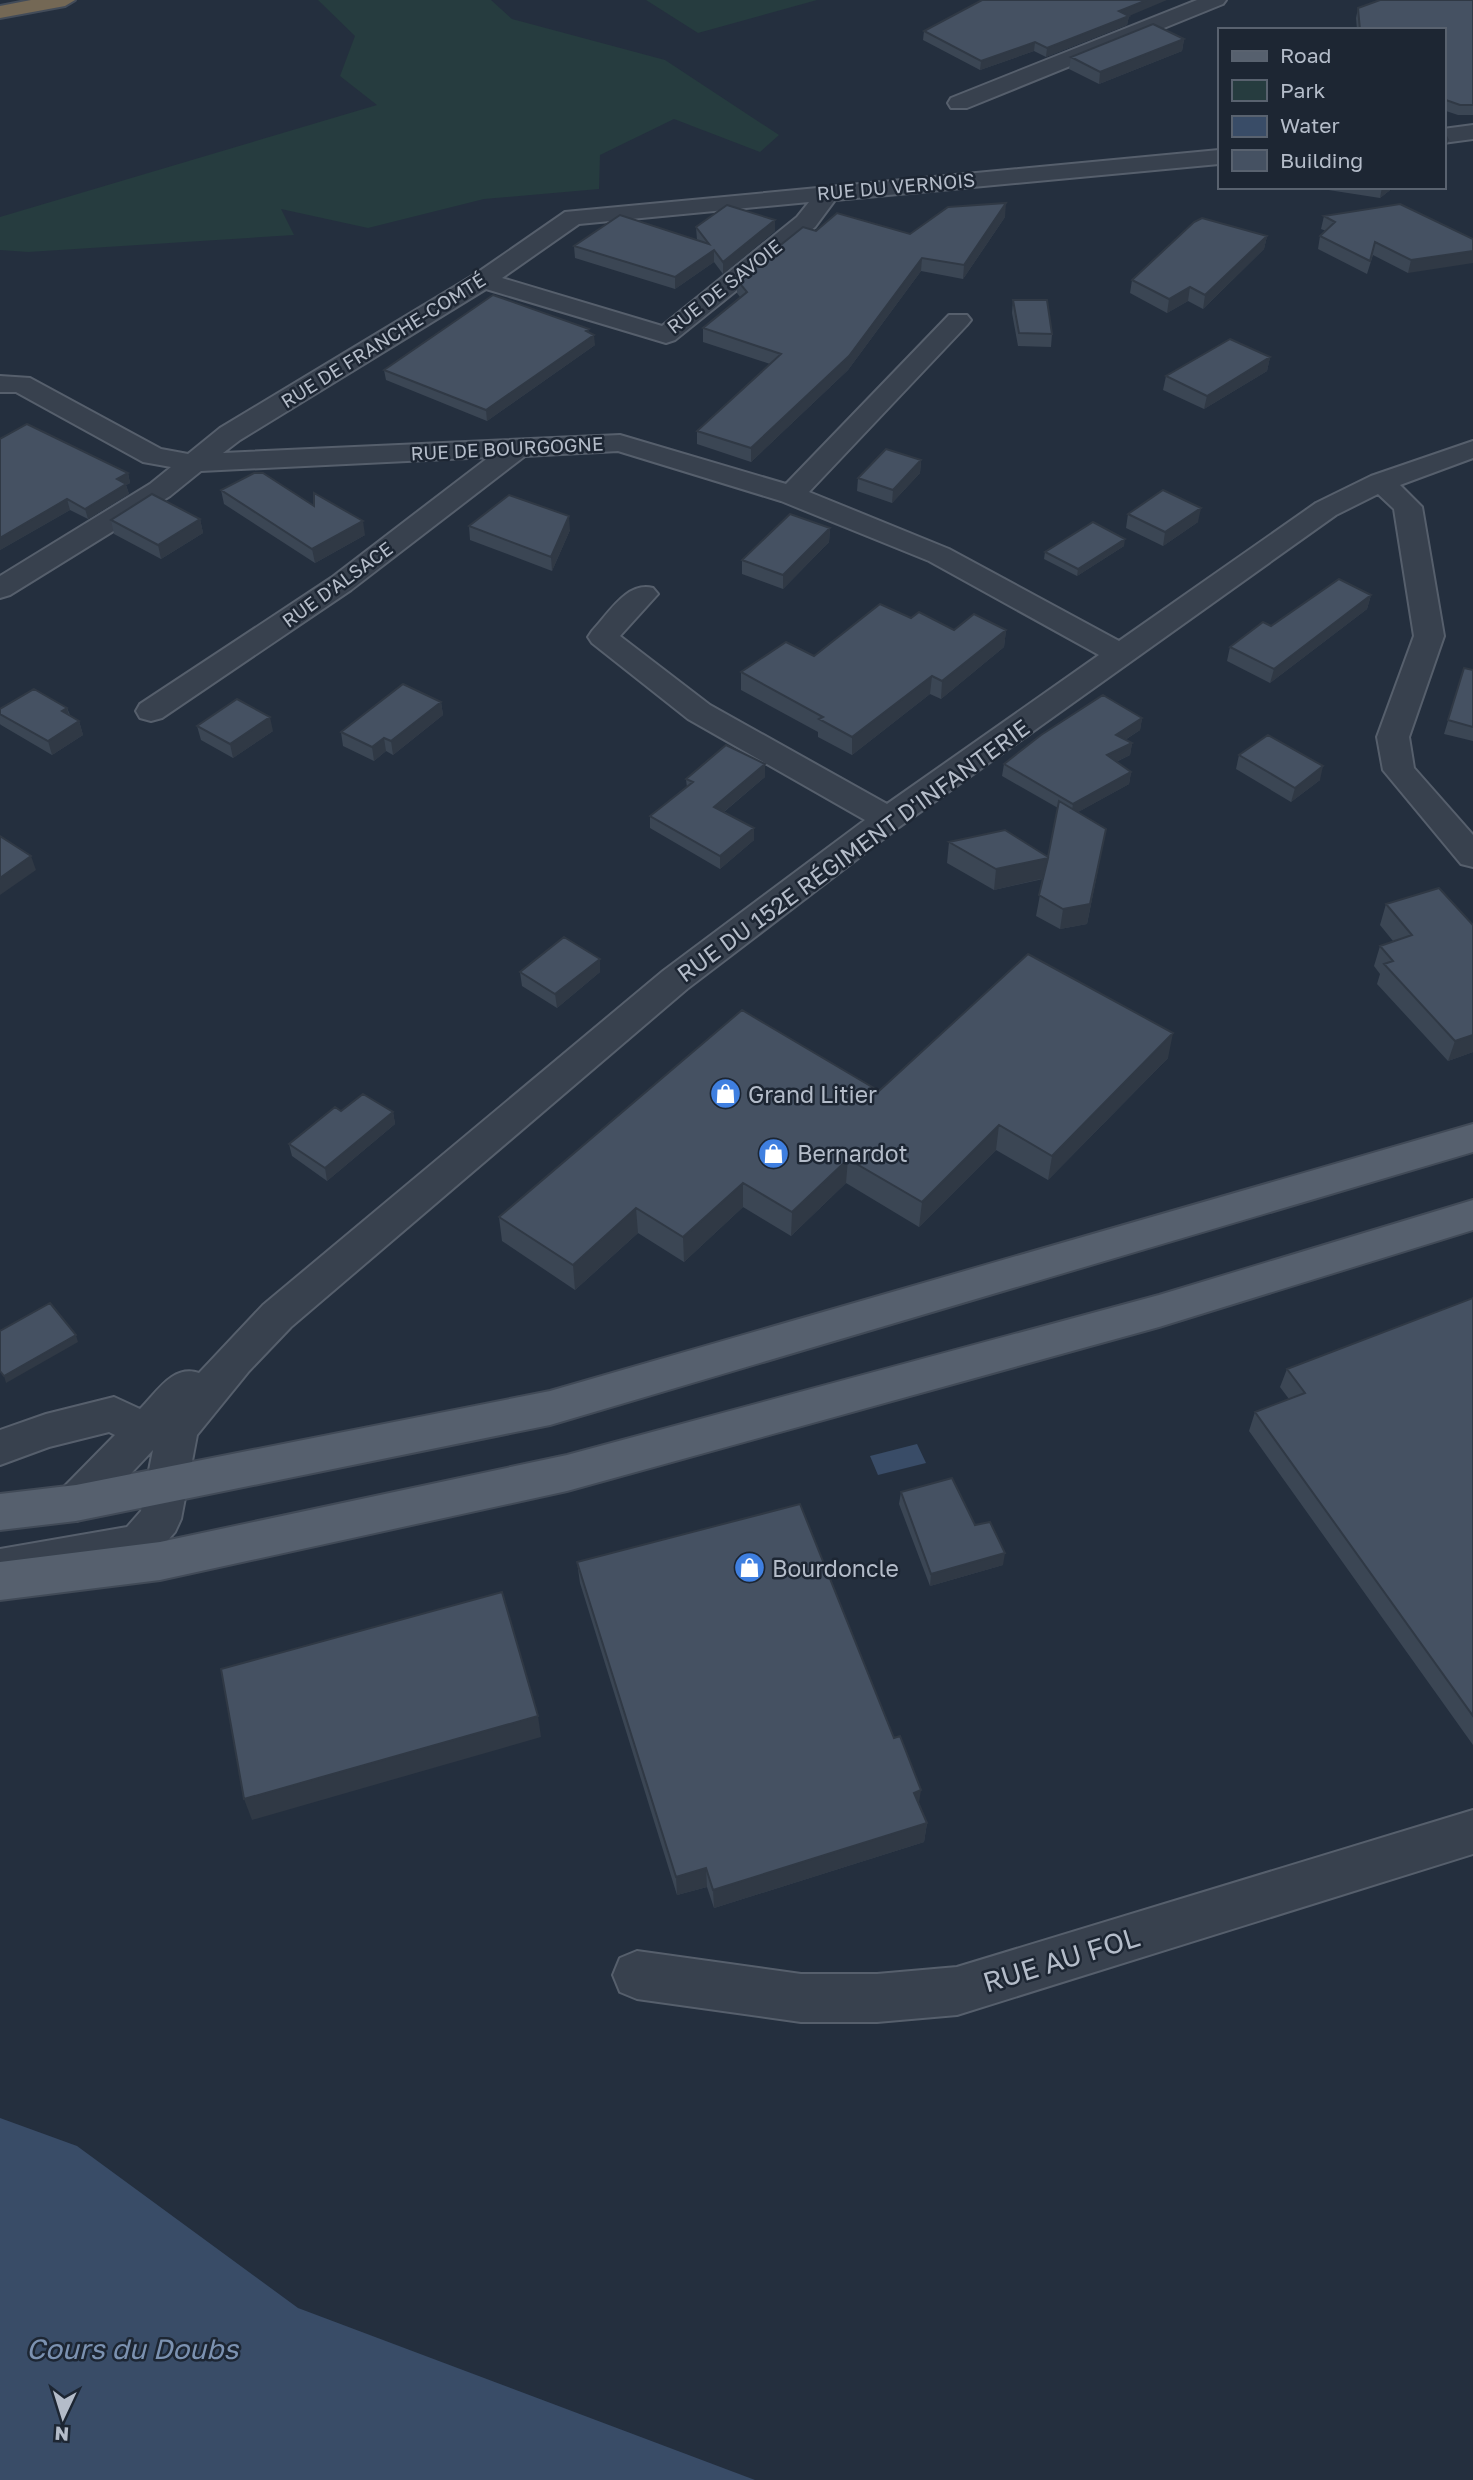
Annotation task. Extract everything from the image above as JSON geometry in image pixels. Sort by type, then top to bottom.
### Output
[{"type":"highway","points":[[0,12],[65,0]]},
{"type":"main road","points":[[0,1512],[76,1503],[550,1408],[1473,1138]]},
{"type":"main road","points":[[0,1581],[160,1561],[566,1473],[1159,1311],[1473,1215]]},
{"type":"street","points":[[959,103],[1216,0]]},
{"type":"street","points":[[1445,136],[1473,132]]},
{"type":"street","name":"RUE DU VERNOIS","points":[[573,217],[1218,157]]},
{"type":"street","name":"RUE DE SAVOIE","points":[[483,280],[666,335],[806,222],[828,193]]},
{"type":"street","name":"RUE DE FRANCHE-COMTÉ","points":[[0,589],[160,490],[230,435],[483,280],[573,217]]},
{"type":"street","points":[[791,495],[958,320]]},
{"type":"street","name":"RUE DE BOURGOGNE","points":[[0,384],[21,384],[34,390],[153,456],[192,463],[621,443],[791,495],[939,555],[1121,655]]},
{"type":"street","points":[[0,409],[34,390]]},
{"type":"street","name":"RUE D'ALSACE","points":[[151,711],[341,584],[518,448]]},
{"type":"street","name":"RUE DU 152E RÉGIMENT D'INFANTERIE","points":[[76,1503],[219,1355],[277,1316],[675,981],[888,819],[1326,509],[1381,482],[1473,449]]},
{"type":"street","points":[[1381,482],[1408,507],[1429,636],[1393,737],[1399,770],[1473,856]]},
{"type":"street","points":[[643,594],[603,637],[699,712],[888,819]]},
{"type":"street","name":"RUE DU 152E RÉGIMENT D'INFANTERIE","points":[[0,1568],[139,1543],[160,1519],[169,1484],[177,1429],[236,1359],[277,1316]]},
{"type":"street","points":[[0,1448],[46,1431],[114,1414],[142,1432]]},
{"type":"street","name":"RUE AU FOL","points":[[637,1975],[802,1998],[877,1998],[957,1991],[1473,1832]]},
{"type":"green space","points":[[318,0],[491,0],[512,19],[665,60],[779,135],[760,152],[674,119],[600,155],[599,189],[484,199],[368,228],[281,209],[294,235],[28,252],[0,250],[0,217],[377,105],[340,76],[355,36]]},
{"type":"green space","points":[[646,0],[817,0],[698,33]]},
{"type":"water","points":[[917,1444],[926,1463],[878,1475],[870,1456]]},
{"type":"water","name":"Cours du Doubs","points":[[0,2118],[77,2146],[298,2308],[755,2480],[0,2480]]},
{"type":"building","points":[[982,0],[1147,0],[1119,11],[1129,16],[1047,48],[1035,42],[981,61],[924,31]]},
{"type":"building","points":[[1380,0],[1473,0],[1473,105],[1460,105],[1445,100],[1445,28],[1360,28],[1358,8]]},
{"type":"building","points":[[1153,24],[1184,39],[1100,72],[1071,57]]},
{"type":"building","points":[[1006,203],[964,265],[922,258],[849,356],[751,448],[697,431],[781,354],[703,328],[747,292],[737,280],[803,227],[816,231],[837,213],[910,234],[948,207]]},
{"type":"building","points":[[1400,204],[1473,239],[1473,251],[1411,260],[1375,242],[1370,261],[1320,236],[1335,222],[1324,216]]},
{"type":"building","points":[[727,205],[775,220],[723,262],[714,250],[675,277],[574,246],[620,215],[709,244],[696,227]]},
{"type":"building","points":[[1202,218],[1267,236],[1205,295],[1190,287],[1169,299],[1132,280],[1194,222]]},
{"type":"building","points":[[493,295],[589,329],[586,331],[594,335],[486,410],[384,370]]},
{"type":"building","points":[[1013,300],[1047,300],[1052,334],[1019,333]]},
{"type":"building","points":[[1230,339],[1270,357],[1207,396],[1166,376]]},
{"type":"building","points":[[27,424],[128,473],[117,479],[126,484],[85,509],[67,499],[0,538],[0,439]]},
{"type":"building","points":[[886,449],[921,460],[893,490],[858,478]]},
{"type":"building","points":[[254,473],[263,473],[314,506],[314,493],[363,521],[312,549],[221,490]]},
{"type":"building","points":[[1163,490],[1201,508],[1165,532],[1128,514]]},
{"type":"building","points":[[152,494],[200,519],[158,545],[111,520]]},
{"type":"building","points":[[509,495],[569,516],[551,557],[469,526]]},
{"type":"building","points":[[790,514],[830,528],[783,575],[742,560]]},
{"type":"building","points":[[1093,522],[1125,539],[1078,569],[1045,552]]},
{"type":"building","points":[[1339,579],[1371,595],[1274,669],[1230,647],[1263,622],[1271,626]]},
{"type":"building","points":[[880,604],[911,618],[919,612],[954,630],[974,614],[1006,630],[942,681],[932,676],[852,737],[819,719],[823,717],[741,672],[786,642],[814,656]]},
{"type":"building","points":[[1464,668],[1473,670],[1473,727],[1448,720]]},
{"type":"building","points":[[403,684],[441,702],[391,741],[384,738],[372,747],[341,732]]},
{"type":"building","points":[[34,689],[67,708],[62,711],[79,721],[48,741],[0,714],[0,709]]},
{"type":"building","points":[[1103,695],[1142,718],[1116,735],[1132,743],[1107,755],[1131,772],[1073,804],[1004,764],[1041,735]]},
{"type":"building","points":[[237,699],[270,717],[230,744],[197,726]]},
{"type":"building","points":[[1268,735],[1323,766],[1295,788],[1239,755]]},
{"type":"building","points":[[726,745],[765,764],[714,807],[754,828],[720,856],[650,816],[693,782],[686,779]]},
{"type":"building","points":[[1059,801],[1106,829],[1090,904],[1063,909],[1039,895],[1048,858],[996,869],[949,842],[1005,830],[1048,857]]},
{"type":"building","points":[[0,836],[31,856],[0,878]]},
{"type":"building","points":[[1439,888],[1473,925],[1473,1035],[1455,1041],[1384,964],[1393,961],[1380,946],[1412,935],[1386,904]]},
{"type":"building","points":[[564,937],[600,959],[555,994],[520,972]]},
{"type":"building","points":[[1028,954],[1173,1033],[1052,1156],[999,1125],[922,1202],[848,1159],[792,1212],[743,1183],[683,1237],[636,1208],[573,1265],[499,1217],[742,1010],[879,1091]]},
{"type":"building","points":[[363,1094],[393,1112],[325,1168],[289,1144],[335,1107],[341,1111]]},
{"type":"building","points":[[1473,1298],[1473,1716],[1255,1412],[1305,1393],[1287,1369]]},
{"type":"building","points":[[50,1303],[76,1335],[4,1376],[0,1371],[0,1331]]},
{"type":"building","points":[[952,1478],[975,1525],[990,1522],[1005,1553],[931,1574],[901,1492]]},
{"type":"building","points":[[800,1504],[894,1738],[900,1736],[921,1790],[914,1793],[927,1823],[713,1890],[706,1868],[676,1877],[577,1562]]},
{"type":"building","points":[[502,1592],[538,1716],[244,1799],[221,1669]]},
{"type":"place","name":"Grand Litier","points":[[725,1094]]},
{"type":"place","name":"Bernardot","points":[[774,1153]]},
{"type":"place","name":"Bourdoncle","points":[[749,1568]]}]
